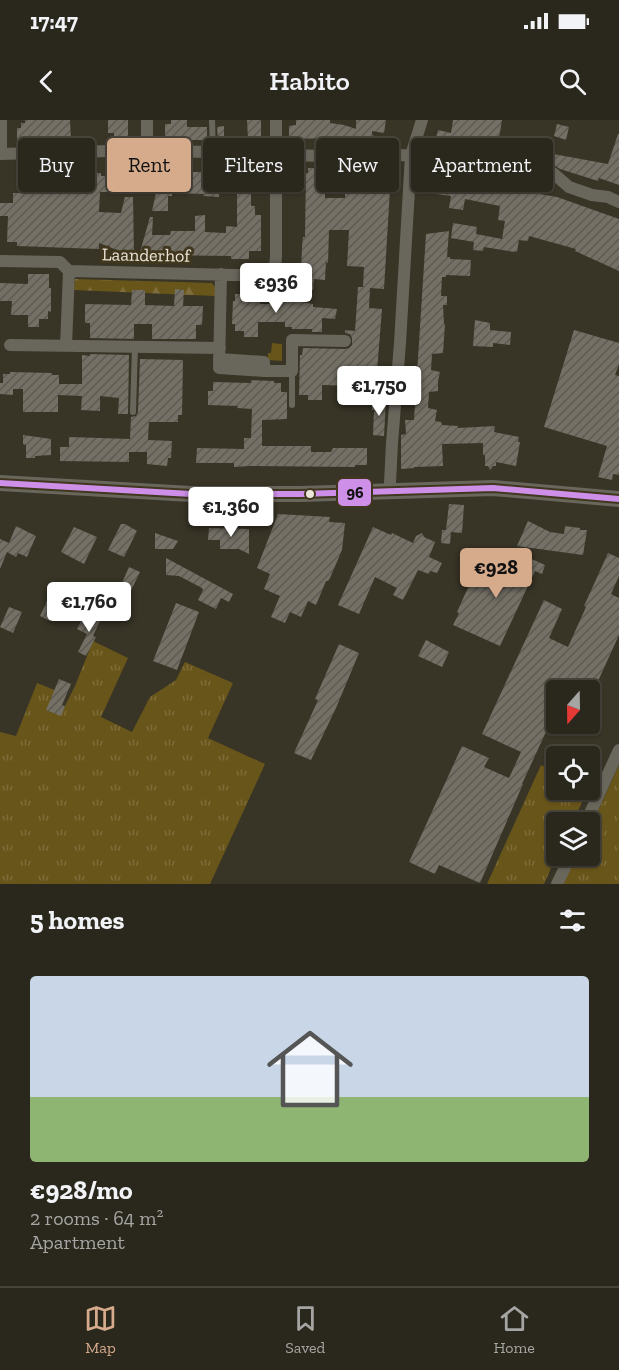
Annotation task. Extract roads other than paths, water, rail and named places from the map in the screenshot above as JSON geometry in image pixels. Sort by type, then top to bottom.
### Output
[{"type":"street","points":[[0,120],[0,154],[107,151]]},
{"type":"street","points":[[147,120],[147,138]]},
{"type":"street","points":[[276,120],[276,138]]},
{"type":"street","points":[[416,138],[422,120]]},
{"type":"street","points":[[304,155],[411,156],[392,443],[391,491]]},
{"type":"street","points":[[553,173],[569,187],[619,201]]},
{"type":"street","name":"Laanderhof","points":[[0,261],[60,262],[69,271],[274,276],[276,192]]},
{"type":"street","points":[[66,346],[69,271]]},
{"type":"street","points":[[221,274],[219,368],[292,371],[292,340],[345,341]]},
{"type":"street","points":[[10,345],[135,347],[219,353]]},
{"type":"street","points":[[0,483],[191,494],[301,495],[493,488],[619,499]]},
{"type":"street","points":[[591,812],[619,750]]},
{"type":"street","points":[[558,884],[566,866]]},
{"type":"lane","points":[[213,120],[213,138]]},
{"type":"lane","points":[[133,412],[135,347]]},
{"type":"lane","points":[[292,371],[292,405]]}]
